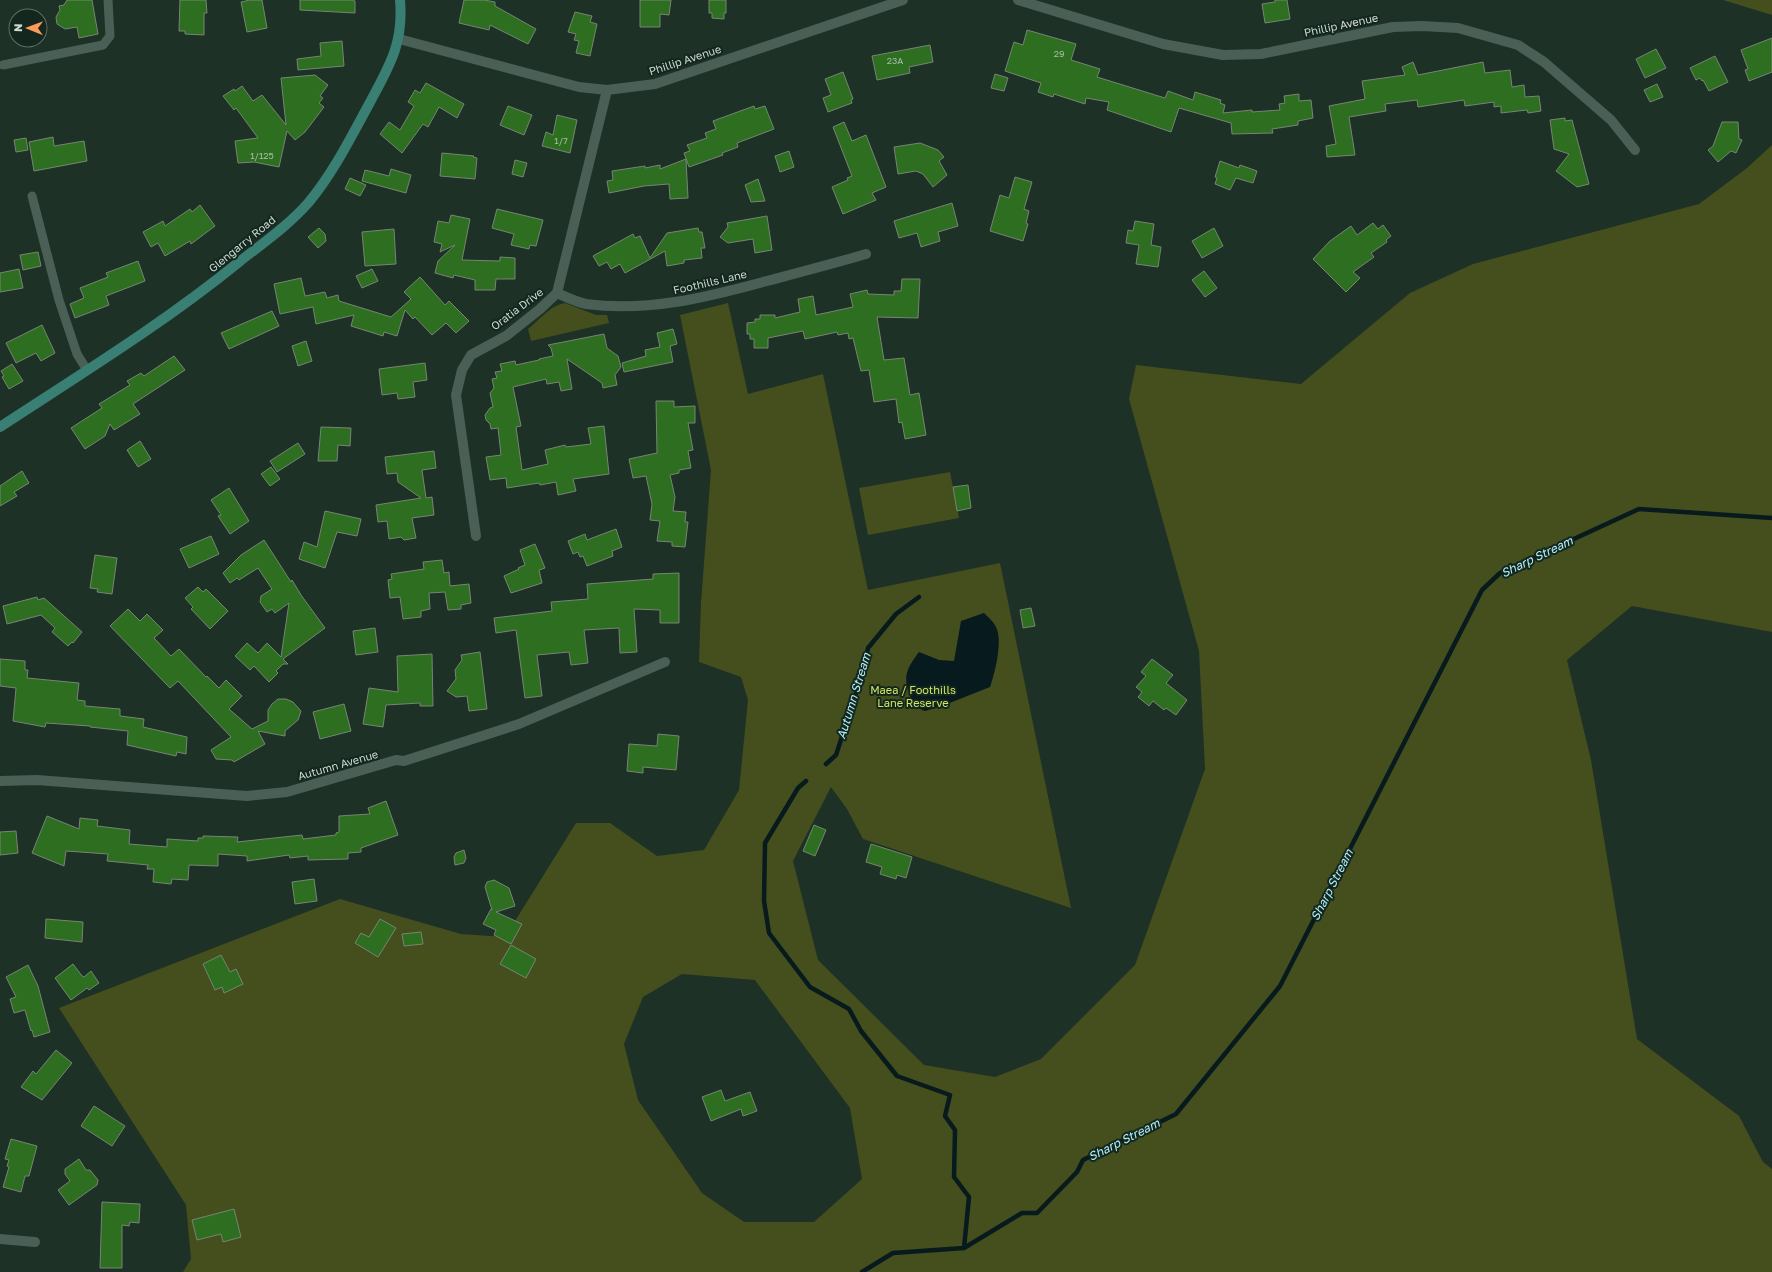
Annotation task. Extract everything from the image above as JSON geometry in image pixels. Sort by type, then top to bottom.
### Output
[{"type":"main road","name":"Glengarry Road","points":[[0,427],[141,334],[208,287],[280,229],[307,204],[323,184],[340,157],[389,67],[399,39],[402,17],[400,0]]},
{"type":"street","name":"Phillip Avenue","points":[[399,39],[580,87],[607,90],[655,84],[903,0]]},
{"type":"street","name":"Phillip Avenue","points":[[1018,0],[1163,44],[1223,55],[1261,54],[1393,27],[1422,26],[1458,28],[1518,46],[1544,62],[1611,120],[1635,150]]},
{"type":"street","name":"Oratia Drive","points":[[476,536],[456,395],[462,370],[471,355],[506,336],[540,309],[557,293],[607,90]]},
{"type":"street","name":"Foothills Lane","points":[[557,293],[584,304],[647,306],[677,303],[717,294],[866,254]]},
{"type":"street","name":"Autumn Avenue","points":[[0,782],[37,780],[247,796],[287,792],[396,760],[404,761],[500,731],[547,713],[665,662]]},
{"type":"street","points":[[0,1239],[35,1242]]},
{"type":"lane","points":[[3,65],[103,45],[110,36],[108,0]]},
{"type":"lane","points":[[32,196],[59,300],[77,354],[87,370]]},
{"type":"green space","points":[[1723,0],[1772,0],[1772,15]]},
{"type":"green space","name":"Maea / Foothills Lane Reserve","points":[[1772,145],[1772,632],[1632,606],[1567,660],[1591,760],[1637,1039],[1739,1116],[1763,1162],[1772,1169],[1772,1272],[183,1272],[191,1259],[186,1205],[59,1008],[340,899],[461,934],[505,937],[576,823],[610,823],[657,856],[704,850],[739,790],[748,700],[741,677],[699,662],[701,603],[711,470],[680,315],[728,303],[748,394],[823,374],[868,590],[1000,563],[1071,908],[863,839],[847,809],[831,787],[793,861],[818,960],[924,1065],[995,1077],[1041,1059],[1135,965],[1205,769],[1199,651],[1129,399],[1136,365],[1301,384],[1410,293],[1473,264],[1699,204],[1747,168]],"holes":[[[682,974],[755,980],[850,1108],[862,1179],[814,1222],[744,1222],[702,1193],[638,1100],[624,1044],[643,997]]]},
{"type":"green space","points":[[565,303],[596,315],[607,315],[609,323],[531,341],[528,329],[549,310]]},
{"type":"green space","points":[[950,472],[959,518],[868,535],[859,488]]},
{"type":"shaded area","points":[[984,613],[995,625],[999,640],[996,666],[990,687],[925,711],[913,706],[906,678],[909,667],[919,652],[939,660],[954,661],[961,621]]},
{"type":"building","points":[[67,0],[92,0],[98,34],[79,38],[77,27],[65,29],[57,24],[56,17],[60,10],[59,6],[64,5]]},
{"type":"building","points":[[180,0],[206,0],[207,13],[204,13],[204,35],[185,34],[185,31],[179,31]]},
{"type":"building","points":[[262,0],[267,28],[247,32],[241,2]]},
{"type":"building","points":[[300,0],[353,0],[355,1],[355,13],[300,10]]},
{"type":"building","points":[[464,0],[484,0],[495,2],[495,6],[536,29],[528,44],[490,25],[489,30],[459,23]]},
{"type":"building","points":[[640,0],[671,0],[669,15],[660,14],[660,27],[640,27]]},
{"type":"building","points":[[709,0],[726,0],[726,13],[724,13],[724,19],[712,18],[712,13],[709,13]]},
{"type":"building","points":[[1275,0],[1287,0],[1290,19],[1265,23],[1262,4],[1275,2]]},
{"type":"building","points":[[575,12],[592,16],[590,22],[597,24],[590,56],[576,53],[579,41],[574,40],[576,34],[568,32]]},
{"type":"building","points":[[1027,30],[1076,44],[1071,60],[1100,69],[1097,77],[1165,98],[1168,91],[1193,100],[1195,92],[1221,100],[1220,103],[1225,105],[1223,113],[1252,110],[1252,112],[1280,110],[1279,104],[1285,103],[1284,96],[1299,94],[1299,101],[1311,100],[1313,118],[1298,121],[1298,125],[1272,129],[1273,133],[1232,134],[1231,123],[1179,108],[1171,132],[1107,110],[1109,102],[1086,98],[1085,104],[1054,94],[1053,97],[1038,92],[1041,83],[1005,71],[1014,42],[1023,45]]},
{"type":"building","points":[[1772,38],[1772,72],[1749,81],[1745,70],[1748,69],[1741,50]]},
{"type":"building","points":[[342,41],[344,66],[298,70],[297,59],[321,56],[320,43]]},
{"type":"building","points":[[930,45],[933,62],[909,67],[910,73],[877,80],[872,56]]},
{"type":"building","points":[[1656,49],[1666,68],[1645,78],[1636,59]]},
{"type":"building","points":[[1715,56],[1728,82],[1709,91],[1703,80],[1702,81],[1700,78],[1696,80],[1690,68]]},
{"type":"building","points":[[1413,62],[1418,75],[1483,62],[1485,73],[1510,70],[1512,87],[1524,85],[1525,97],[1539,96],[1541,111],[1528,113],[1527,110],[1501,113],[1501,106],[1494,107],[1494,102],[1465,106],[1464,100],[1418,107],[1417,100],[1385,104],[1386,111],[1349,117],[1355,155],[1327,157],[1326,146],[1336,144],[1329,106],[1365,99],[1362,81],[1405,75],[1402,67]]},
{"type":"building","points":[[843,72],[853,99],[851,100],[852,103],[828,112],[823,98],[831,95],[825,79]]},
{"type":"building","points":[[995,74],[1008,78],[1004,91],[991,88]]},
{"type":"building","points":[[315,75],[328,85],[320,96],[323,98],[319,103],[324,107],[305,132],[295,140],[287,131],[279,167],[254,162],[238,163],[235,141],[258,138],[236,108],[234,110],[223,96],[242,86],[253,101],[262,95],[286,125],[281,78]]},
{"type":"building","points":[[426,83],[464,104],[457,118],[439,107],[428,127],[423,124],[402,153],[380,134],[389,122],[400,130],[414,106],[408,102],[415,90],[420,93]]},
{"type":"building","points":[[1657,84],[1663,97],[1650,102],[1644,90]]},
{"type":"building","points":[[508,106],[532,115],[524,135],[500,125]]},
{"type":"building","points":[[754,106],[755,109],[765,106],[774,129],[737,143],[738,147],[722,153],[723,155],[689,167],[684,153],[690,151],[687,145],[707,138],[705,133],[716,129],[713,121]]},
{"type":"building","points":[[557,115],[577,120],[570,153],[542,146],[546,132],[553,135]]},
{"type":"building","points":[[1565,118],[1565,121],[1572,120],[1589,184],[1577,187],[1556,171],[1569,154],[1554,149],[1550,120]]},
{"type":"building","points":[[844,122],[852,141],[866,135],[886,187],[872,193],[876,200],[843,214],[832,187],[848,180],[847,178],[852,176],[833,127]]},
{"type":"building","points":[[1722,122],[1738,122],[1739,139],[1742,140],[1736,153],[1731,151],[1718,162],[1708,150],[1713,146]]},
{"type":"building","points":[[53,137],[54,146],[84,141],[87,161],[34,171],[29,142]]},
{"type":"building","points":[[26,138],[28,150],[16,152],[14,140]]},
{"type":"building","points":[[920,143],[938,150],[944,157],[939,161],[947,175],[933,187],[923,174],[916,171],[898,174],[894,147]]},
{"type":"building","points":[[789,151],[794,167],[780,172],[775,156]]},
{"type":"building","points":[[442,153],[474,156],[473,157],[477,158],[475,179],[440,176]]},
{"type":"building","points":[[686,159],[688,198],[670,199],[669,184],[644,186],[609,193],[607,181],[613,180],[612,171],[660,165],[660,169]]},
{"type":"building","points":[[515,160],[527,163],[523,177],[512,174]]},
{"type":"building","points":[[1220,161],[1239,168],[1240,165],[1257,171],[1253,183],[1236,178],[1230,190],[1215,184],[1217,178],[1215,177]]},
{"type":"building","points":[[391,169],[411,175],[406,193],[362,181],[365,170],[389,176]]},
{"type":"building","points":[[1015,177],[1032,182],[1024,209],[1029,211],[1026,223],[1028,224],[1023,241],[990,231],[1000,195],[1009,198]]},
{"type":"building","points":[[350,178],[366,185],[360,196],[345,189]]},
{"type":"building","points":[[758,179],[765,201],[751,202],[745,185]]},
{"type":"building","points":[[952,203],[958,226],[938,232],[940,241],[921,247],[917,233],[899,238],[894,221]]},
{"type":"building","points":[[200,205],[215,226],[191,244],[190,241],[165,256],[158,243],[151,247],[143,232],[163,221],[165,226],[190,209],[192,212]]},
{"type":"building","points":[[497,209],[543,220],[536,246],[530,245],[529,249],[511,245],[514,234],[492,228]]},
{"type":"building","points":[[451,215],[470,219],[462,260],[500,261],[500,257],[515,258],[515,279],[496,279],[495,290],[475,290],[475,280],[454,275],[453,278],[435,273],[438,261],[455,245],[440,252],[442,244],[434,242],[438,221],[449,223]]},
{"type":"building","points":[[767,216],[772,250],[755,253],[753,239],[728,243],[720,237],[728,227],[727,223]]},
{"type":"building","points":[[1135,221],[1154,224],[1151,245],[1161,247],[1158,267],[1136,264],[1139,245],[1126,243],[1128,230],[1133,231]]},
{"type":"building","points":[[1373,223],[1378,229],[1383,225],[1391,236],[1386,240],[1387,242],[1371,253],[1374,257],[1353,272],[1360,278],[1346,292],[1313,259],[1330,241],[1351,226],[1357,235]]},
{"type":"building","points":[[319,228],[325,234],[326,241],[318,248],[308,237]]},
{"type":"building","points":[[698,228],[699,232],[702,232],[705,248],[701,248],[702,258],[684,260],[684,263],[667,266],[665,251],[625,273],[620,264],[611,269],[607,262],[599,266],[593,256],[633,234],[635,238],[640,236],[650,258],[667,233]]},
{"type":"building","points":[[1214,228],[1223,246],[1202,258],[1192,241]]},
{"type":"building","points":[[394,229],[396,264],[365,266],[362,232]]},
{"type":"building","points":[[38,252],[41,266],[23,270],[20,255]]},
{"type":"building","points":[[138,261],[145,281],[106,296],[109,305],[75,318],[70,304],[84,298],[80,288],[108,277],[106,273]]},
{"type":"building","points":[[19,269],[23,288],[0,292],[0,273]]},
{"type":"building","points":[[372,269],[378,281],[362,288],[356,276]]},
{"type":"building","points":[[1204,271],[1217,288],[1205,297],[1192,280]]},
{"type":"building","points":[[420,277],[445,305],[449,301],[469,321],[456,333],[446,323],[432,335],[415,317],[413,319],[405,310],[397,336],[384,332],[383,336],[351,326],[354,315],[316,324],[313,307],[280,314],[274,284],[301,278],[305,296],[325,292],[327,298],[338,295],[339,301],[391,317],[411,299],[404,292]]},
{"type":"building","points":[[902,279],[920,279],[918,318],[877,317],[884,360],[904,358],[910,395],[919,393],[926,435],[905,439],[902,422],[899,423],[896,399],[874,402],[869,370],[861,371],[853,338],[849,339],[848,333],[838,335],[837,332],[805,339],[803,331],[768,338],[768,348],[754,348],[754,339],[750,339],[750,334],[747,334],[747,323],[755,322],[755,319],[760,319],[760,315],[775,315],[775,318],[800,312],[798,299],[813,296],[816,315],[853,307],[850,294],[867,290],[868,294],[894,295],[894,291],[901,291]]},
{"type":"building","points":[[272,311],[279,326],[229,349],[221,333]]},
{"type":"building","points":[[42,325],[55,353],[41,361],[36,353],[16,363],[6,343]]},
{"type":"building","points":[[673,329],[677,344],[670,346],[673,362],[624,372],[622,363],[646,356],[645,350],[660,347],[657,333]]},
{"type":"building","points":[[604,334],[607,348],[618,356],[621,367],[615,375],[617,385],[603,388],[602,383],[567,359],[572,389],[561,391],[559,382],[547,384],[546,379],[513,387],[521,426],[516,427],[522,470],[548,464],[545,450],[565,445],[566,447],[591,444],[588,428],[604,426],[609,474],[573,479],[576,491],[558,495],[556,482],[507,488],[506,478],[490,480],[486,457],[501,455],[498,428],[491,429],[485,415],[490,408],[493,407],[490,393],[494,388],[492,379],[497,378],[495,372],[502,371],[500,364],[515,361],[516,365],[553,356],[551,348],[548,345]]},
{"type":"building","points":[[306,341],[312,361],[298,366],[292,346]]},
{"type":"building","points":[[174,356],[185,370],[133,404],[140,414],[114,430],[110,424],[105,436],[85,449],[71,428],[102,408],[99,404],[130,385],[127,381],[141,373],[144,376]]},
{"type":"building","points":[[425,363],[427,380],[413,382],[415,397],[398,399],[397,393],[382,395],[379,369]]},
{"type":"building","points":[[12,364],[23,381],[9,389],[2,377],[4,376],[1,371]]},
{"type":"building","points":[[656,401],[674,401],[674,407],[695,406],[695,423],[688,423],[693,450],[688,451],[691,468],[679,470],[679,473],[670,475],[675,497],[673,511],[686,512],[685,522],[688,522],[685,547],[672,546],[672,542],[657,541],[660,521],[650,520],[652,504],[646,476],[633,478],[629,459],[657,453]]},
{"type":"building","points":[[321,427],[351,428],[350,446],[338,445],[337,461],[318,461]]},
{"type":"building","points":[[140,441],[151,459],[138,467],[127,450]]},
{"type":"building","points":[[298,443],[305,454],[277,472],[270,461]]},
{"type":"building","points":[[434,451],[436,468],[422,470],[426,498],[432,497],[434,515],[412,518],[416,538],[404,540],[401,537],[389,539],[387,521],[378,522],[376,505],[421,498],[398,482],[397,473],[387,474],[385,457]]},
{"type":"building","points":[[271,467],[280,479],[270,486],[261,474]]},
{"type":"building","points":[[22,471],[29,483],[14,492],[17,496],[0,506],[0,486]]},
{"type":"building","points":[[968,485],[971,508],[957,511],[953,487]]},
{"type":"building","points":[[229,488],[249,521],[230,534],[218,516],[221,515],[211,500]]},
{"type":"building","points":[[325,511],[361,519],[357,536],[337,532],[325,568],[299,559],[304,542],[317,547]]},
{"type":"building","points":[[616,529],[622,547],[612,551],[613,556],[587,566],[583,556],[580,557],[578,552],[573,554],[568,541],[585,534],[587,540]]},
{"type":"building","points":[[211,536],[219,554],[189,568],[180,549]]},
{"type":"building","points":[[264,540],[291,582],[292,580],[325,628],[283,659],[288,664],[283,664],[276,671],[278,673],[269,682],[254,666],[250,670],[235,656],[247,643],[258,653],[267,643],[281,657],[289,603],[275,613],[272,609],[267,612],[260,602],[261,596],[272,589],[258,568],[239,580],[237,578],[230,583],[223,573],[241,555]]},
{"type":"building","points":[[535,544],[545,568],[539,570],[542,583],[511,593],[504,576],[525,565],[520,550]]},
{"type":"building","points":[[95,555],[117,558],[112,594],[97,592],[98,589],[90,588]]},
{"type":"building","points":[[442,560],[444,573],[449,572],[450,586],[469,584],[471,603],[461,605],[461,609],[448,610],[445,592],[429,593],[430,609],[421,611],[421,617],[403,619],[400,597],[390,598],[388,580],[392,579],[391,574],[424,569],[423,562]]},
{"type":"building","points":[[679,573],[679,623],[660,623],[660,610],[634,609],[637,652],[620,653],[619,628],[584,630],[588,663],[571,665],[569,652],[537,655],[542,696],[525,698],[516,630],[496,633],[494,618],[552,611],[551,602],[588,599],[587,584],[653,579],[653,574]]},
{"type":"building","points":[[198,587],[203,592],[206,589],[228,611],[210,629],[191,609],[193,607],[185,598]]},
{"type":"building","points":[[37,597],[38,600],[44,598],[82,632],[73,643],[72,642],[68,646],[52,632],[55,628],[41,615],[7,624],[3,606]]},
{"type":"building","points":[[1031,608],[1035,626],[1023,628],[1020,610]]},
{"type":"building","points":[[128,609],[140,621],[147,614],[163,630],[154,638],[171,656],[179,649],[219,688],[226,680],[242,696],[229,709],[252,729],[268,721],[268,710],[278,699],[286,699],[293,702],[301,711],[298,720],[285,731],[285,736],[258,731],[265,744],[234,762],[232,760],[216,759],[211,750],[231,737],[178,681],[170,688],[110,626]]},
{"type":"building","points":[[375,628],[378,652],[356,655],[353,631]]},
{"type":"building","points":[[480,652],[487,709],[469,711],[467,696],[456,697],[447,691],[456,679],[455,670],[462,660],[461,655]]},
{"type":"building","points":[[432,654],[433,706],[420,706],[420,703],[386,705],[383,727],[363,724],[369,688],[398,692],[397,656]]},
{"type":"building","points":[[0,659],[25,661],[25,670],[28,670],[27,678],[79,683],[77,700],[85,701],[85,706],[120,709],[120,716],[144,719],[143,727],[187,737],[186,754],[177,752],[176,756],[127,745],[128,731],[90,726],[46,723],[45,727],[13,721],[16,688],[0,686]]},
{"type":"building","points":[[1152,659],[1173,675],[1166,683],[1187,700],[1176,715],[1166,708],[1164,710],[1153,701],[1149,706],[1138,697],[1142,692],[1136,687],[1146,676],[1141,672]]},
{"type":"building","points":[[344,704],[351,731],[320,739],[313,712]]},
{"type":"building","points":[[658,734],[679,736],[676,770],[643,767],[643,773],[627,771],[629,744],[657,746]]},
{"type":"building","points":[[386,801],[398,835],[361,848],[361,852],[348,853],[348,859],[308,860],[308,856],[290,858],[289,855],[247,861],[247,856],[218,854],[218,866],[189,865],[188,880],[172,879],[171,884],[153,882],[154,869],[147,869],[148,865],[107,861],[108,854],[66,851],[64,866],[32,853],[47,816],[79,829],[80,818],[98,820],[97,826],[130,830],[129,844],[167,847],[167,839],[198,841],[198,838],[203,838],[203,836],[238,837],[237,842],[302,835],[303,839],[336,835],[336,833],[339,832],[339,816],[370,814],[368,808]]},
{"type":"building","points":[[814,825],[826,830],[815,856],[803,851]]},
{"type":"building","points":[[16,831],[18,853],[0,855],[0,832]]},
{"type":"building","points":[[871,844],[912,857],[906,878],[897,875],[896,879],[880,874],[882,867],[866,862]]},
{"type":"building","points":[[464,850],[466,858],[464,863],[455,865],[454,857],[456,853]]},
{"type":"building","points":[[314,879],[317,901],[295,904],[292,882]]},
{"type":"building","points":[[494,880],[509,888],[515,906],[496,912],[522,924],[511,944],[494,935],[496,930],[483,924],[491,909],[492,910],[485,887],[487,882]]},
{"type":"building","points":[[46,919],[83,922],[82,942],[45,938]]},
{"type":"building","points":[[380,919],[396,928],[378,957],[355,943],[361,933],[369,937]]},
{"type":"building","points":[[421,932],[423,944],[404,946],[402,934]]},
{"type":"building","points":[[511,945],[536,959],[526,978],[500,964]]},
{"type":"building","points":[[221,955],[230,972],[236,969],[243,984],[224,993],[222,987],[215,990],[203,964]]},
{"type":"building","points":[[73,964],[84,977],[91,971],[99,983],[89,990],[87,988],[71,1000],[55,978]]},
{"type":"building","points":[[28,965],[38,986],[50,1032],[34,1037],[25,1010],[14,1013],[10,999],[16,997],[6,977]]},
{"type":"building","points":[[56,1050],[72,1063],[42,1100],[21,1087],[33,1071],[36,1074]]},
{"type":"building","points":[[721,1090],[725,1101],[750,1092],[757,1111],[743,1116],[741,1109],[711,1121],[702,1097]]},
{"type":"building","points":[[94,1106],[125,1126],[112,1146],[81,1126]]},
{"type":"building","points":[[11,1139],[37,1146],[29,1176],[25,1176],[21,1192],[3,1187],[9,1167],[7,1166],[9,1160],[5,1159]]},
{"type":"building","points":[[79,1159],[86,1170],[90,1170],[98,1180],[97,1185],[69,1205],[58,1190],[70,1181],[65,1174],[65,1169]]},
{"type":"building","points":[[102,1202],[140,1204],[139,1223],[130,1222],[129,1226],[122,1225],[122,1268],[100,1268]]},
{"type":"building","points":[[234,1209],[241,1237],[223,1242],[221,1234],[197,1240],[192,1220]]},
{"type":"waterway","name":"Sharp Stream","points":[[862,1272],[893,1253],[964,1248],[1022,1213],[1037,1213],[1077,1172],[1083,1160],[1176,1114],[1280,986],[1482,590],[1500,573],[1639,509],[1772,518]]},
{"type":"waterway","name":"Autumn Stream","points":[[826,764],[836,755],[861,678],[868,648],[896,614],[919,597]]},
{"type":"waterway","name":"Autumn Stream","points":[[806,781],[798,788],[765,843],[764,901],[769,933],[810,987],[849,1009],[861,1031],[897,1076],[950,1095],[945,1116],[955,1130],[954,1177],[969,1197],[964,1248]]}]
